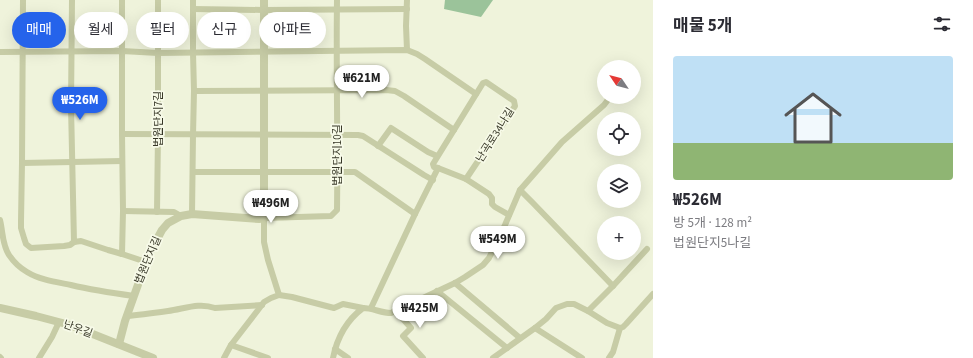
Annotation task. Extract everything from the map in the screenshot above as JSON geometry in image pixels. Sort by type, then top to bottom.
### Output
[{"type":"street","points":[[23,0],[21,228],[26,244],[31,248],[37,248],[64,246],[81,241],[146,262]]},
{"type":"street","points":[[72,0],[71,106],[74,242]]},
{"type":"street","points":[[122,0],[122,254]]},
{"type":"street","name":"법원단지7길","points":[[157,212],[158,0]]},
{"type":"street","points":[[192,214],[194,91],[193,0]]},
{"type":"street","points":[[264,0],[264,242],[279,295]]},
{"type":"street","name":"법원단지10길","points":[[264,218],[331,216],[337,210],[337,0]]},
{"type":"street","points":[[407,0],[407,50]]},
{"type":"street","points":[[193,9],[407,9]]},
{"type":"street","points":[[1,52],[122,51],[193,53],[407,50],[425,58],[476,94]]},
{"type":"street","name":"난곡로34나길","points":[[438,156],[484,83],[486,82],[514,101],[515,106],[466,180]]},
{"type":"street","points":[[194,91],[396,91],[454,130]]},
{"type":"street","points":[[224,358],[231,344],[262,305],[271,298],[279,295],[334,308],[343,304],[371,308],[386,313],[438,291],[465,277],[489,258],[520,190],[562,142],[605,104]]},
{"type":"street","points":[[378,146],[391,128],[428,152],[438,156],[433,164],[434,167],[466,180],[489,194],[492,198],[492,204],[509,215]]},
{"type":"street","points":[[122,134],[358,135],[363,136],[424,176],[433,180]]},
{"type":"street","points":[[22,163],[122,161]]},
{"type":"street","points":[[371,308],[438,168]]},
{"type":"street","points":[[193,172],[355,172],[415,214]]},
{"type":"street","points":[[520,190],[613,286]]},
{"type":"street","points":[[123,211],[174,212],[181,216]]},
{"type":"street","name":"법원단지길","points":[[119,344],[127,316],[149,254],[162,230],[168,223],[181,216],[192,214],[259,219],[264,218]]},
{"type":"street","points":[[0,220],[3,239],[9,255],[26,272],[59,283],[102,292],[134,296]]},
{"type":"street","points":[[588,311],[647,249]]},
{"type":"street","points":[[455,283],[520,338]]},
{"type":"street","points":[[438,291],[507,348]]},
{"type":"street","points":[[609,358],[613,352],[620,328],[626,324],[653,294]]},
{"type":"street","points":[[493,358],[535,328],[556,308],[566,304],[574,304],[607,323],[620,328]]},
{"type":"street","points":[[127,316],[197,306],[214,308],[262,305]]},
{"type":"street","name":"난우길","points":[[0,308],[70,325],[153,358]]},
{"type":"street","points":[[333,358],[338,340],[343,330],[363,308]]},
{"type":"street","points":[[395,310],[411,328],[403,336],[423,358]]},
{"type":"street","points":[[38,358],[52,337],[59,322]]},
{"type":"street","points":[[535,328],[582,358]]},
{"type":"street","points":[[231,344],[268,358]]},
{"type":"street","points":[[335,349],[348,358]]},
{"type":"green space","points":[[445,0],[493,0],[481,17],[444,9]]}]
